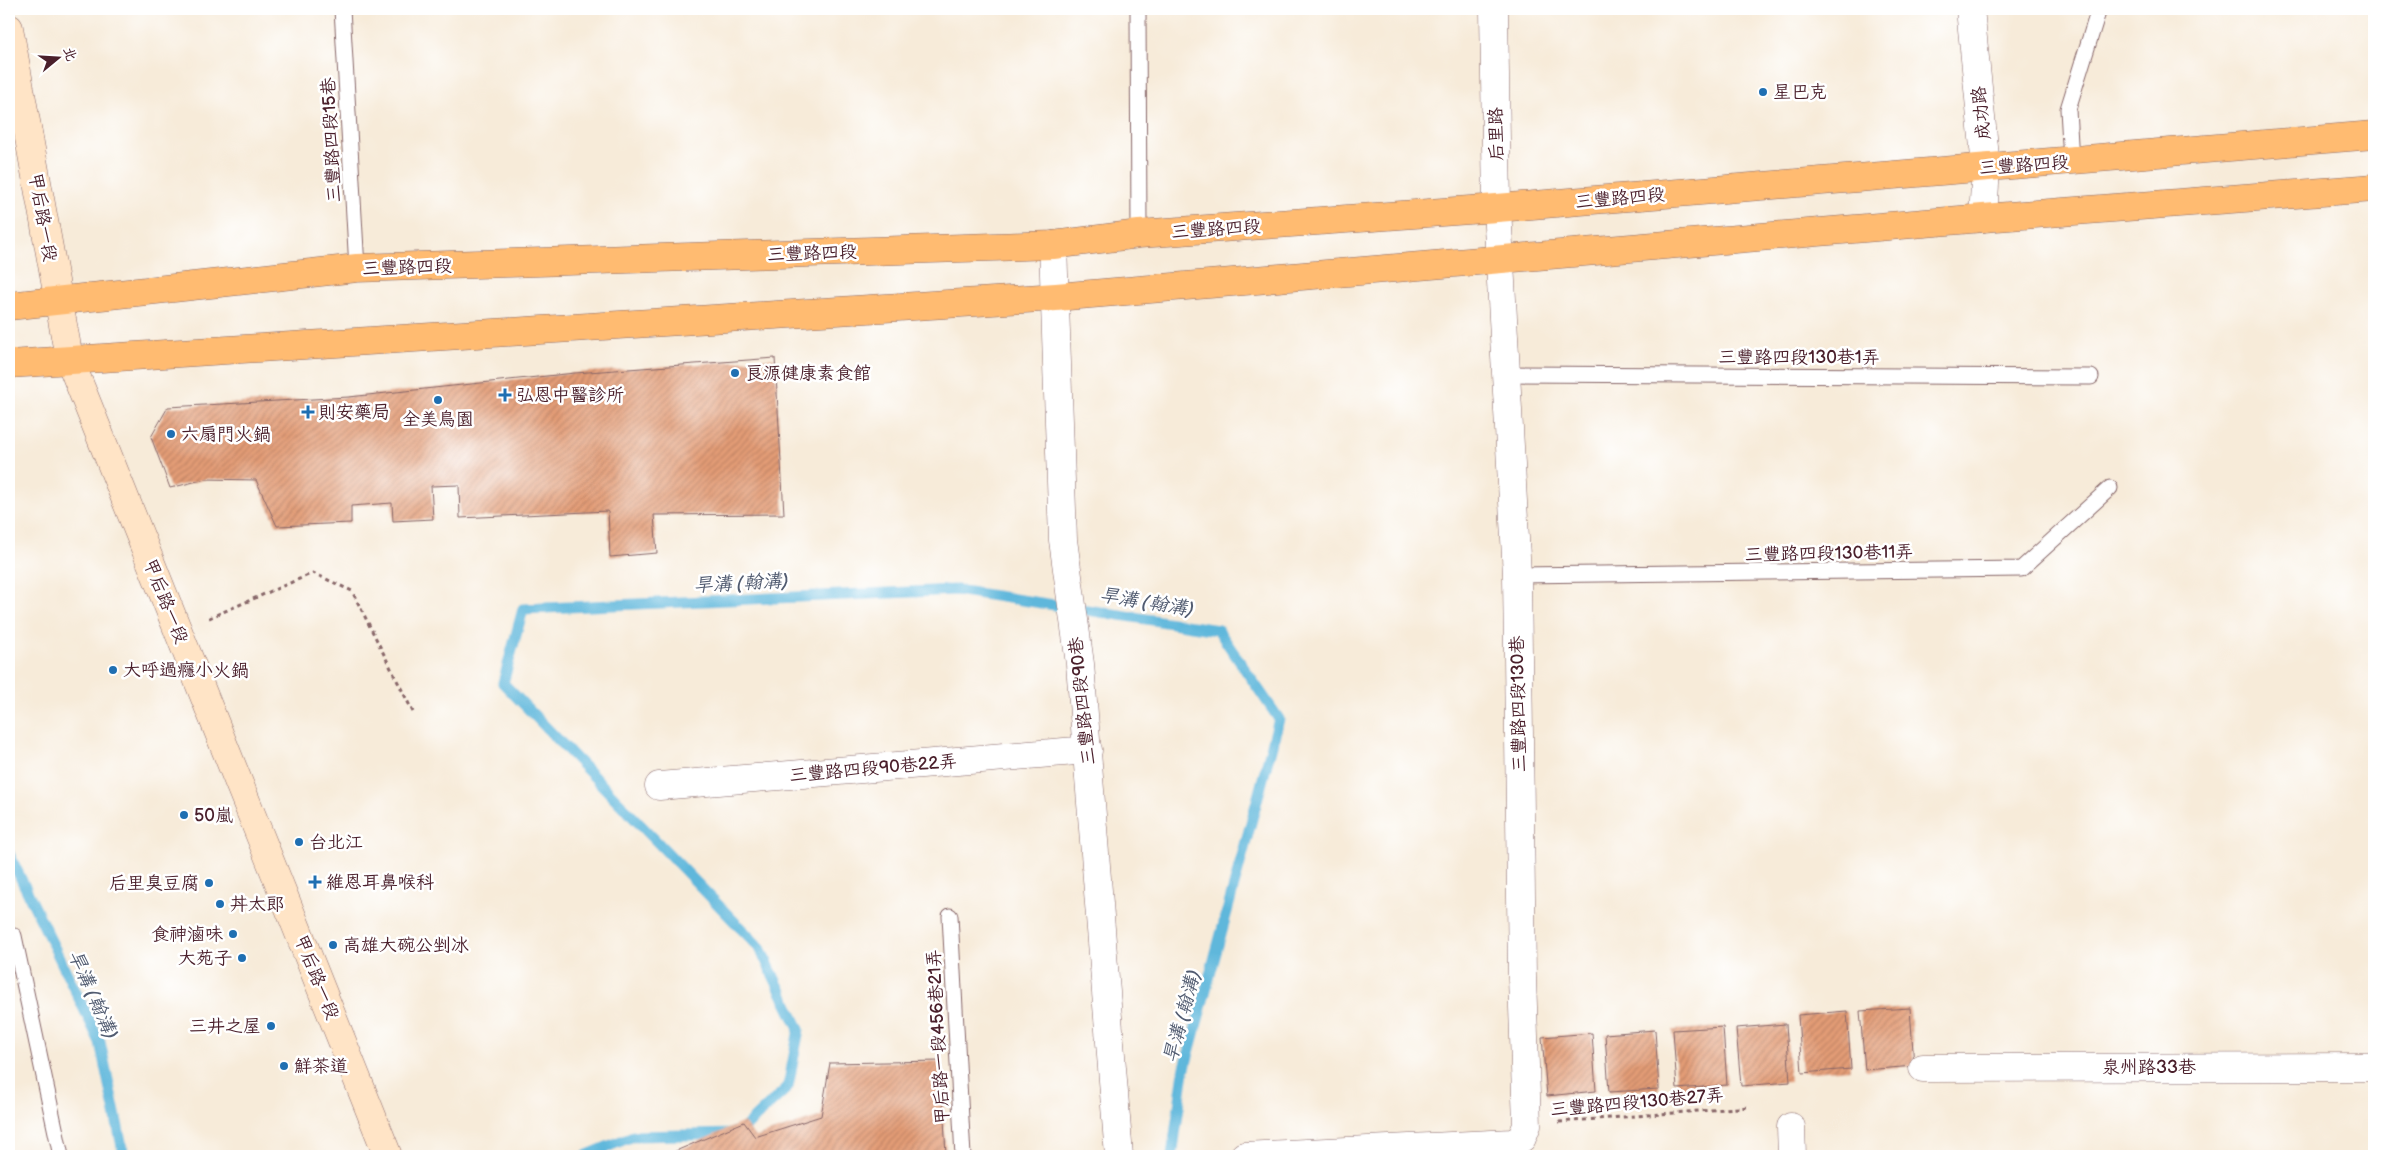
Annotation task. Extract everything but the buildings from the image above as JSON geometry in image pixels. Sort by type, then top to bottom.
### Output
[{"type":"main road","name":"甲后路一段","points":[[9,28],[69,358],[388,1156]]},
{"type":"main road","name":"三豐路四段","points":[[9,306],[357,268],[1053,245],[1139,234],[1497,208],[2374,135]]},
{"type":"main road","points":[[9,364],[69,358],[1056,296],[1983,218],[2374,188]]},
{"type":"street","name":"后里路","points":[[1494,9],[1497,208],[1500,258]]},
{"type":"street","name":"成功路","points":[[1970,9],[1986,167],[1983,218]]},
{"type":"street","name":"三豐路四段90巷","points":[[1053,245],[1063,540],[1080,664],[1088,750],[1119,1156]]},
{"type":"street","name":"三豐路四段130巷","points":[[1500,258],[1517,575],[1522,977],[1520,1134]]},
{"type":"street","name":"三豐路四段90巷22弄","points":[[659,786],[1088,750]]},
{"type":"street","name":"泉州路33巷","points":[[1923,1068],[2374,1067]]},
{"type":"street","points":[[1791,1127],[1792,1156]]},
{"type":"street","points":[[1244,1156],[1520,1134]]},
{"type":"lane","name":"三豐路四段15巷","points":[[342,9],[357,268]]},
{"type":"lane","points":[[1138,9],[1139,234]]},
{"type":"lane","points":[[2071,161],[2068,109],[2099,9]]},
{"type":"lane","name":"三豐路四段130巷1弄","points":[[1507,374],[2091,377]]},
{"type":"lane","name":"三豐路四段130巷11弄","points":[[1517,575],[2021,569],[2110,488]]},
{"type":"lane","name":"甲后路一段456巷21弄","points":[[950,916],[962,1156]]},
{"type":"lane","points":[[9,936],[14,936],[62,1156]]},
{"type":"path","points":[[178,631],[313,573],[352,590],[413,712]]},
{"type":"path","name":"三豐路四段130巷27弄","points":[[1520,1134],[1750,1107]]},
{"type":"waterway","name":"旱溝 (翰溝)","points":[[585,1156],[633,1136],[738,1134],[788,1087],[799,1029],[760,948],[503,683],[523,609],[956,590],[1218,630],[1279,719],[1184,1071],[1172,1156]]},
{"type":"waterway","name":"旱溝 (翰溝)","points":[[9,854],[100,1042],[124,1156]]},
{"type":"place","name":"星巴克","points":[[1763,92]]},
{"type":"place","name":"良源健康素食館","points":[[735,373]]},
{"type":"place","name":"弘恩中醫診所","points":[[505,395]]},
{"type":"place","name":"全美鳥園","points":[[438,400]]},
{"type":"place","name":"則安藥局","points":[[308,412]]},
{"type":"place","name":"六扇門火鍋","points":[[171,434]]},
{"type":"place","name":"大呼過癮小火鍋","points":[[113,670]]},
{"type":"place","name":"50嵐","points":[[184,815]]},
{"type":"place","name":"台北江","points":[[299,842]]},
{"type":"place","name":"維恩耳鼻喉科","points":[[315,882]]},
{"type":"place","name":"后里臭豆腐","points":[[209,883]]},
{"type":"place","name":"丼太郎","points":[[220,904]]},
{"type":"place","name":"食神滷味","points":[[233,934]]},
{"type":"place","name":"高雄大碗公剉冰","points":[[333,945]]},
{"type":"place","name":"大苑子","points":[[242,958]]},
{"type":"place","name":"三井之屋","points":[[271,1026]]},
{"type":"place","name":"鮮茶道","points":[[284,1066]]}]
